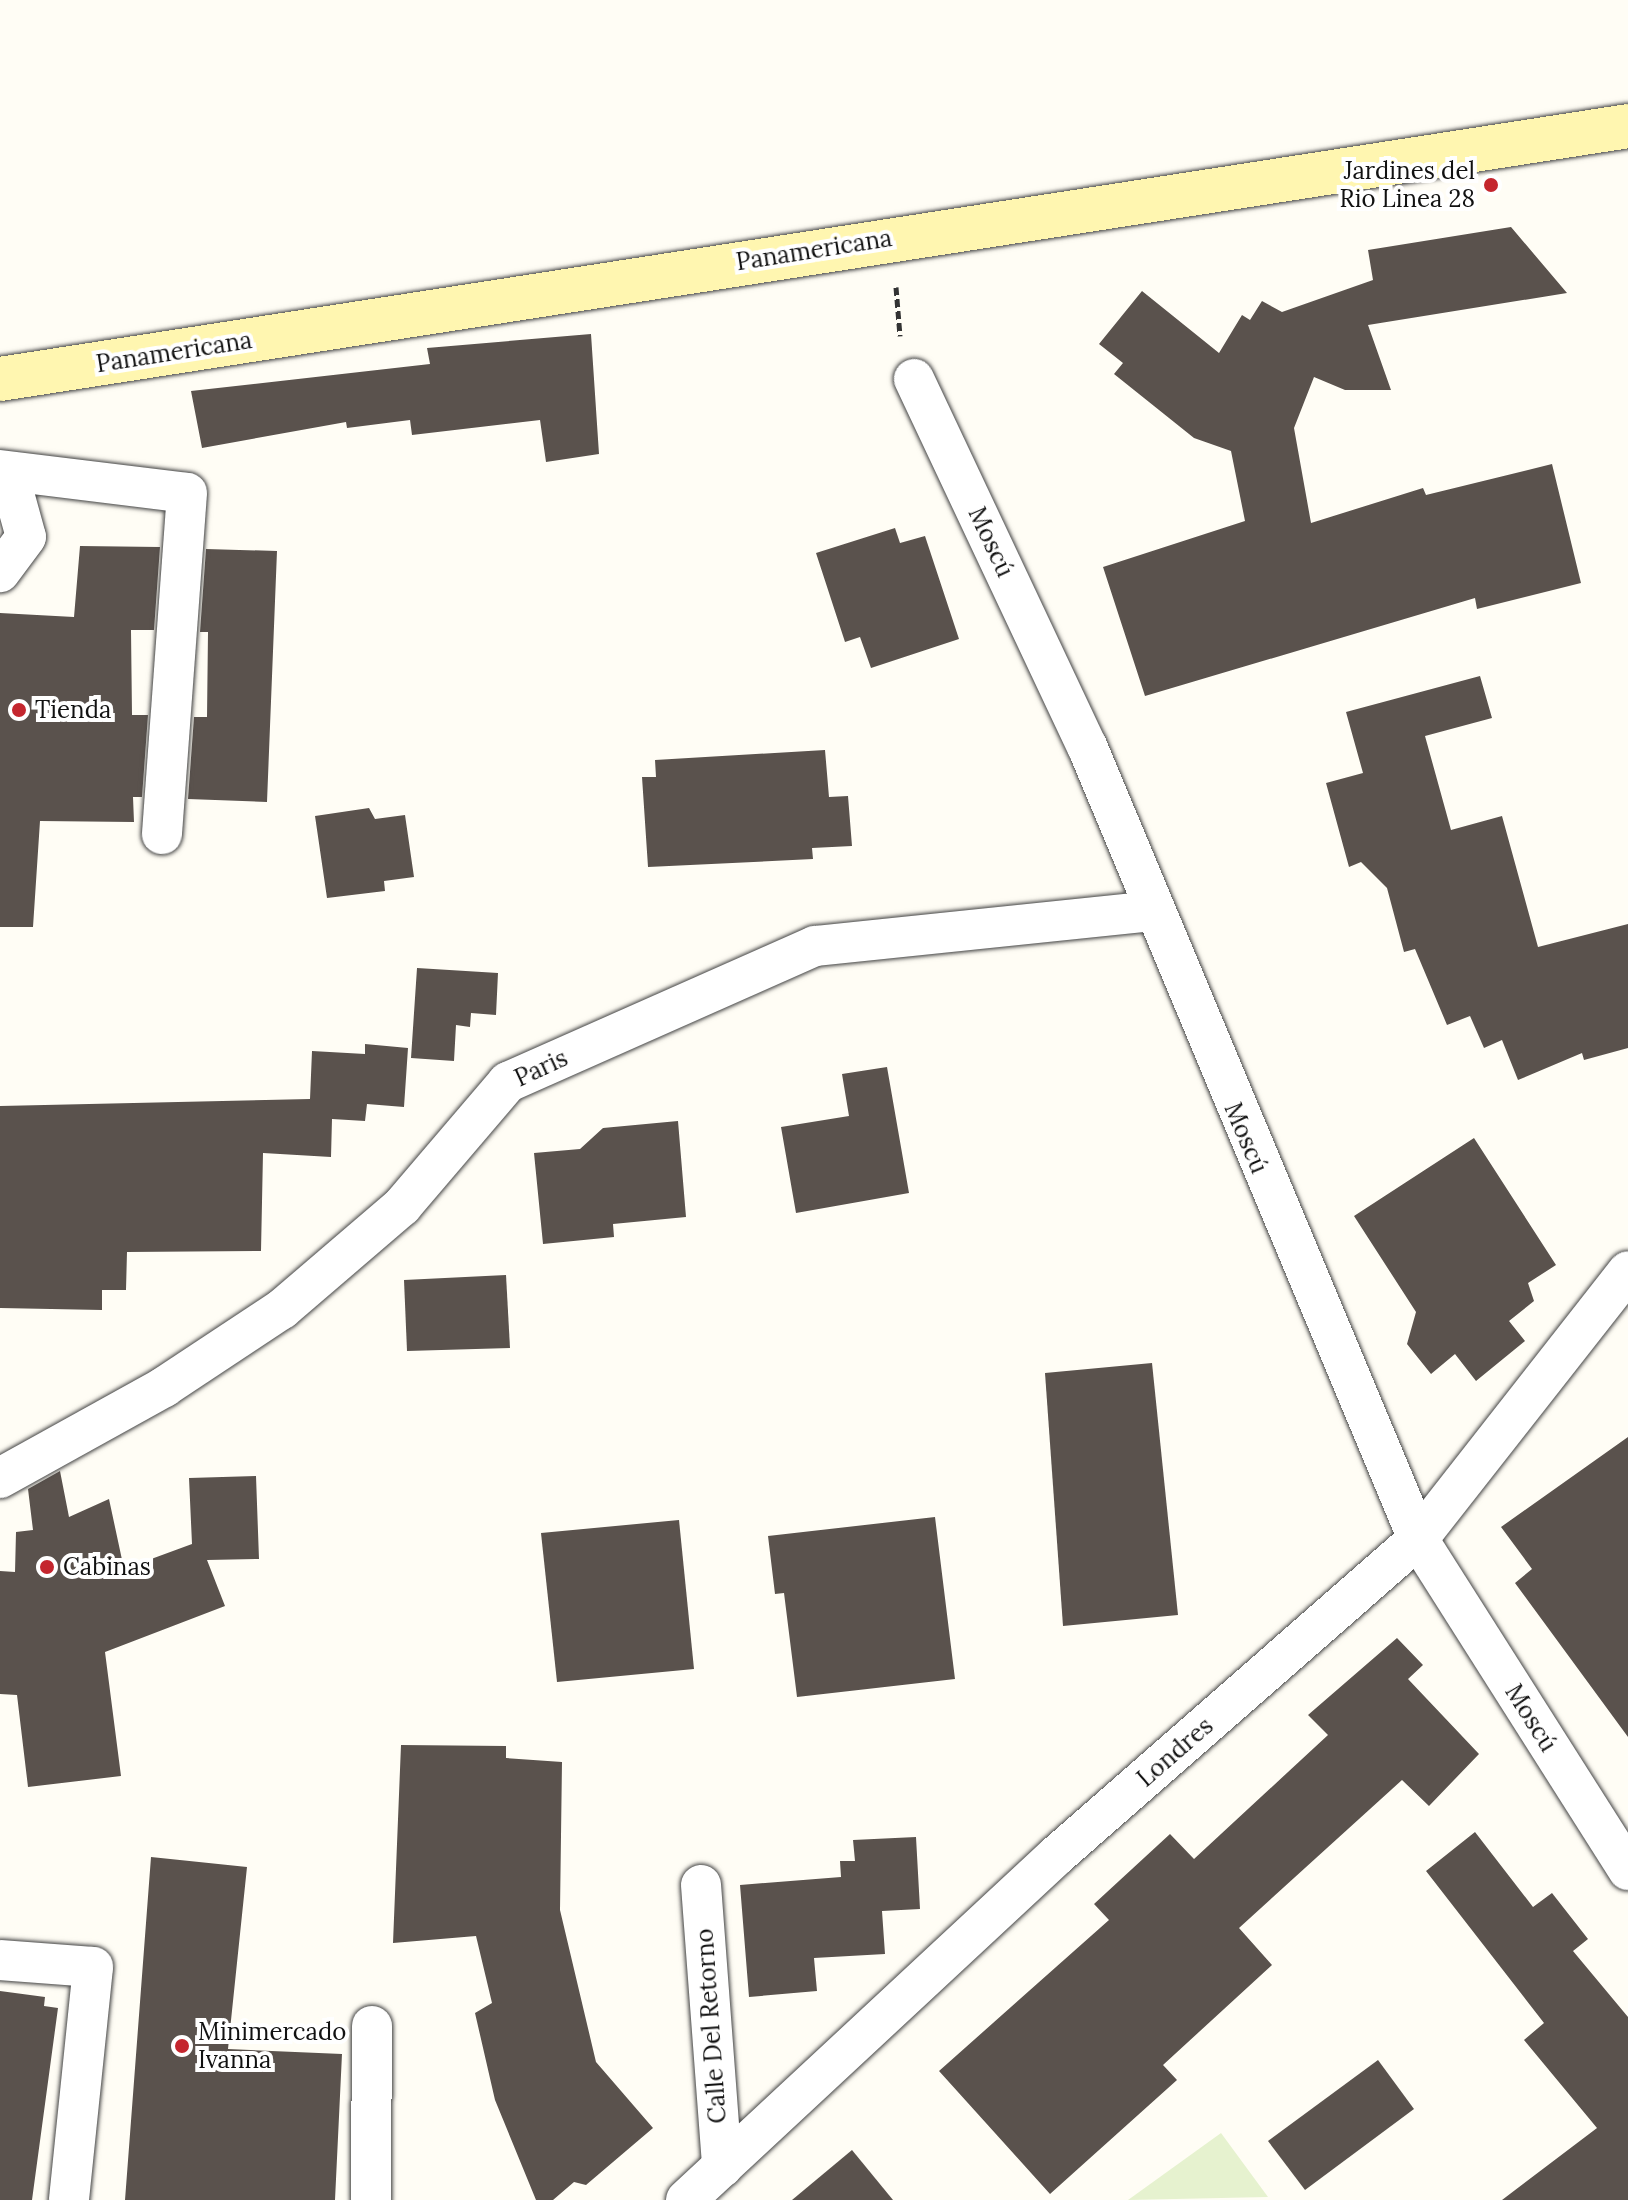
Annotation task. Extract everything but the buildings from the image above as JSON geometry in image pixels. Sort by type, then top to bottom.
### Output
[{"type":"main road","name":"Panamericana","points":[[0,379],[884,238],[1628,126]]},
{"type":"street","name":"Moscú","points":[[914,379],[1087,746],[1151,911],[1418,1539],[1628,1870]]},
{"type":"street","points":[[0,470],[187,493],[162,834]]},
{"type":"street","points":[[0,478],[26,537],[0,572]]},
{"type":"street","name":"Paris","points":[[0,1478],[164,1387],[282,1309],[402,1206],[508,1082],[815,946],[1151,911]]},
{"type":"street","name":"Londres","points":[[686,2200],[1057,1855],[1418,1539],[1628,1271]]},
{"type":"street","name":"Calle Del Retorno","points":[[701,1885],[722,2167]]},
{"type":"street","points":[[0,1960],[93,1967],[69,2200]]},
{"type":"street","points":[[371,2200],[372,2026]]},
{"type":"path","points":[[884,238],[914,379]]},
{"type":"green space","points":[[1221,2133],[1268,2197],[1128,2200]]},
{"type":"place","name":"Jardines del Rio Linea 28","points":[[1491,185]]},
{"type":"place","name":"Tienda","points":[[19,710]]},
{"type":"place","name":"Cabinas","points":[[47,1567]]},
{"type":"place","name":"Minimercado Ivanna","points":[[182,2046]]}]
